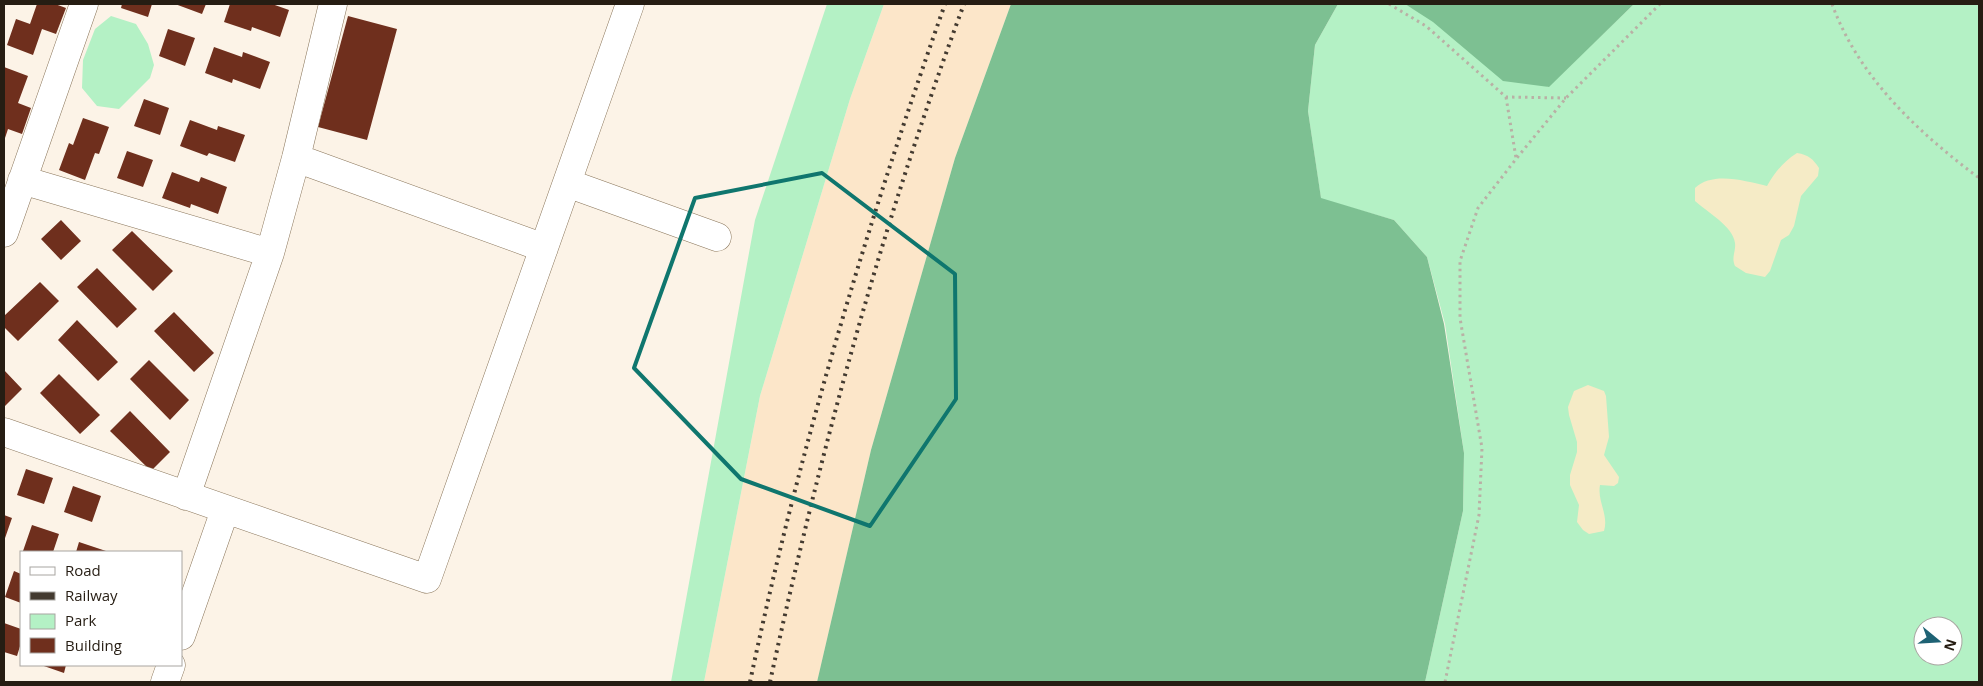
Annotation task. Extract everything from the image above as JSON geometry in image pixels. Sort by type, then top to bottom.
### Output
[{"type":"lane","points":[[4,233],[84,4]]},
{"type":"lane","points":[[186,496],[270,253],[296,158],[333,4]]},
{"type":"lane","points":[[4,432],[427,579],[630,4]]},
{"type":"lane","points":[[296,158],[544,248]]},
{"type":"lane","points":[[22,180],[270,253]]},
{"type":"lane","points":[[567,183],[717,237]]},
{"type":"lane","points":[[182,633],[225,510]]},
{"type":"lane","points":[[165,682],[171,666]]},
{"type":"path","points":[[1388,4],[1426,26],[1506,97],[1516,159]]},
{"type":"path","points":[[1445,682],[1479,515],[1482,448],[1460,318],[1460,261],[1478,208],[1516,159],[1566,98],[1660,4]]},
{"type":"path","points":[[1832,4],[1846,36],[1883,91],[1926,135],[1979,178]]},
{"type":"path","points":[[1506,97],[1566,98]]},
{"type":"highlighted area","points":[[822,173],[955,274],[956,399],[870,526],[741,479],[634,368],[695,198]]},
{"type":"shaded area","points":[[884,4],[1011,4],[955,158],[871,450],[817,682],[704,682],[760,396],[850,99]]},
{"type":"green space","points":[[827,4],[884,4],[850,99],[760,396],[704,682],[671,682],[755,220]]},
{"type":"green space","points":[[1011,4],[1338,4],[1315,45],[1308,111],[1321,198],[1394,220],[1427,257],[1444,324],[1464,453],[1463,511],[1425,682],[817,682],[871,450],[955,158]]},
{"type":"green space","points":[[1338,4],[1405,4],[1548,87],[1634,4],[1979,4],[1979,682],[1425,682],[1463,511],[1464,453],[1445,324],[1427,257],[1394,220],[1321,199],[1308,111],[1315,45]]},
{"type":"green space","points":[[1405,4],[1634,4],[1549,87],[1503,81],[1433,22]]},
{"type":"green space","points":[[111,16],[136,24],[148,44],[154,65],[150,78],[119,109],[97,106],[82,88],[83,60],[95,29]]},
{"type":"sand","points":[[1797,153],[1808,156],[1815,162],[1819,168],[1818,176],[1801,196],[1794,226],[1789,235],[1781,240],[1770,271],[1765,277],[1746,273],[1735,266],[1733,260],[1735,243],[1730,231],[1695,201],[1695,188],[1702,183],[1720,179],[1739,180],[1767,186],[1780,168]]},
{"type":"sand","points":[[1588,385],[1604,391],[1606,396],[1609,437],[1604,455],[1619,477],[1618,483],[1614,486],[1600,485],[1600,497],[1605,519],[1604,531],[1589,534],[1577,522],[1579,505],[1570,485],[1570,475],[1577,452],[1577,442],[1568,407],[1574,391]]},
{"type":"building","points":[[37,4],[55,4],[66,8],[56,34],[42,29],[33,55],[7,45],[16,19],[30,24]]},
{"type":"building","points":[[122,4],[152,4],[148,17],[121,8]]},
{"type":"building","points":[[175,4],[206,4],[202,14]]},
{"type":"building","points":[[230,4],[272,4],[289,10],[280,37],[252,27],[251,31],[224,22]]},
{"type":"building","points":[[348,16],[397,29],[367,140],[318,127]]},
{"type":"building","points":[[168,29],[195,38],[185,66],[159,56]]},
{"type":"building","points":[[214,47],[242,57],[243,52],[270,62],[260,89],[233,79],[232,83],[205,73]]},
{"type":"building","points":[[4,67],[28,76],[18,103],[31,108],[22,134],[8,129],[4,141]]},
{"type":"building","points":[[144,99],[169,108],[160,135],[134,126]]},
{"type":"building","points":[[83,118],[109,127],[99,154],[95,153],[85,180],[59,170],[69,143],[73,145]]},
{"type":"building","points":[[190,120],[217,130],[218,126],[245,135],[235,162],[209,153],[207,156],[180,146]]},
{"type":"building","points":[[127,151],[153,160],[143,187],[117,178]]},
{"type":"building","points":[[172,172],[199,182],[201,177],[227,187],[218,214],[191,204],[190,208],[162,198]]},
{"type":"building","points":[[61,220],[81,241],[61,260],[41,239]]},
{"type":"building","points":[[132,231],[173,271],[153,291],[112,250]]},
{"type":"building","points":[[97,268],[137,309],[117,328],[77,287]]},
{"type":"building","points":[[40,282],[59,301],[18,341],[4,327],[4,316]]},
{"type":"building","points":[[174,312],[214,353],[194,372],[154,331]]},
{"type":"building","points":[[77,320],[118,362],[98,381],[58,340]]},
{"type":"building","points":[[149,360],[189,400],[170,420],[130,379]]},
{"type":"building","points":[[4,370],[22,389],[4,407]]},
{"type":"building","points":[[59,374],[100,415],[80,434],[40,393]]},
{"type":"building","points":[[130,411],[170,452],[151,471],[110,431]]},
{"type":"building","points":[[26,469],[53,478],[44,504],[17,495]]},
{"type":"building","points":[[73,486],[101,496],[92,522],[64,512]]},
{"type":"building","points":[[4,515],[12,518],[4,541]]},
{"type":"building","points":[[32,525],[59,534],[53,551],[23,551]]},
{"type":"building","points":[[79,542],[106,551],[76,551]]},
{"type":"building","points":[[14,571],[20,574],[20,603],[5,597]]},
{"type":"building","points":[[4,623],[20,629],[20,646],[17,656],[4,652]]},
{"type":"building","points":[[44,666],[66,666],[64,673]]},
{"type":"railway","points":[[750,682],[790,510],[836,340],[888,172],[945,4]]},
{"type":"railway","points":[[770,682],[810,510],[855,339],[906,170],[964,4]]}]
